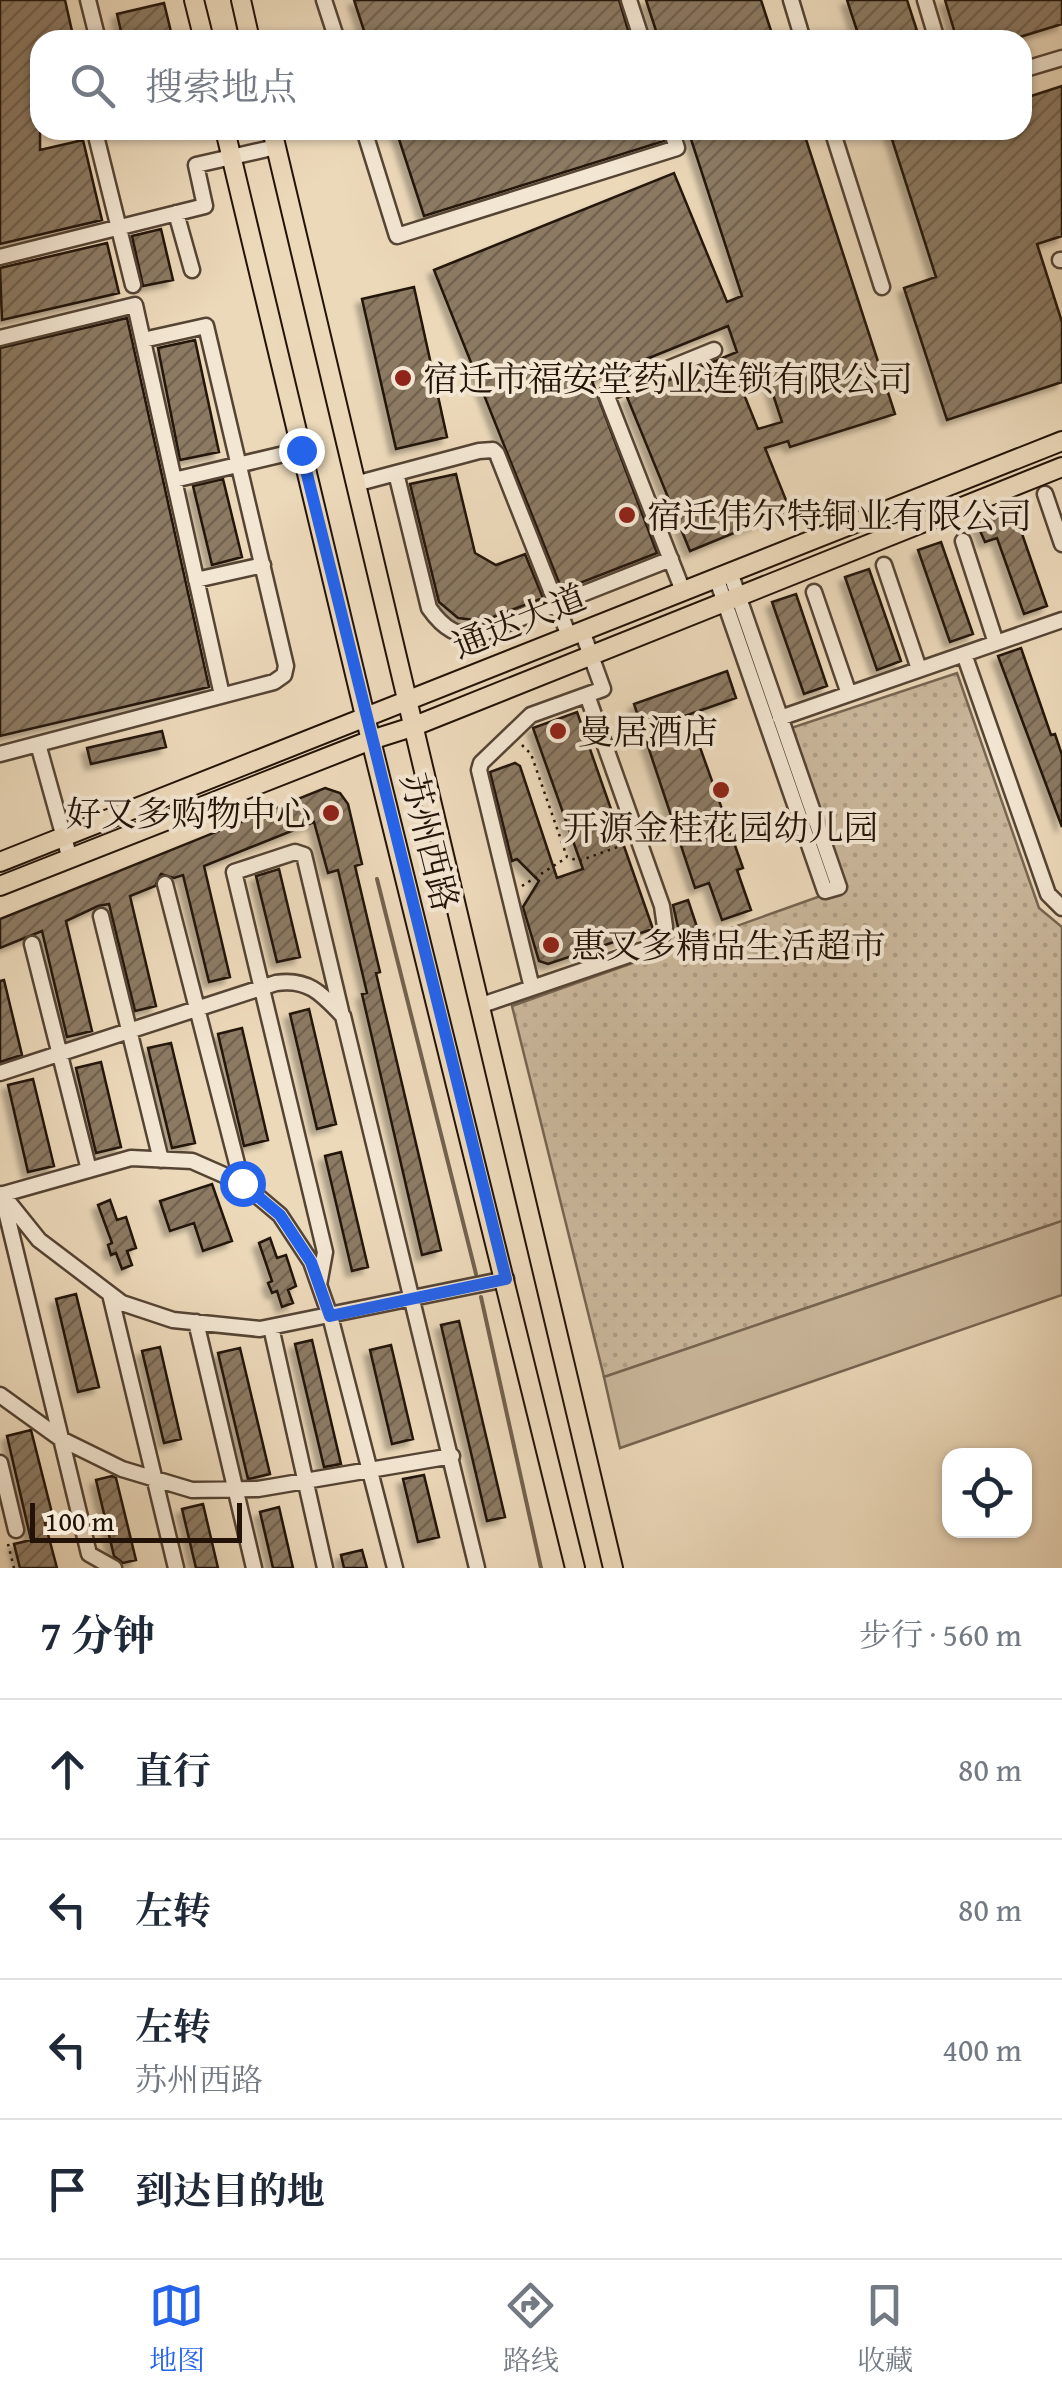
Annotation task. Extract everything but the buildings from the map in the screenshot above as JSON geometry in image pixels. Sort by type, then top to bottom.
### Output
[{"type":"main road","points":[[194,0],[202,30]]},
{"type":"main road","points":[[241,0],[248,30]]},
{"type":"main road","name":"苏州西路","points":[[228,140],[365,716],[576,1568]]},
{"type":"main road","name":"苏州西路","points":[[274,140],[613,1568]]},
{"type":"main road","name":"通达大道","points":[[0,862],[1062,440]]},
{"type":"main road","name":"通达大道","points":[[0,886],[412,727],[1062,467]]},
{"type":"street","points":[[88,0],[96,30]]},
{"type":"street","points":[[324,0],[333,30]]},
{"type":"street","points":[[629,0],[639,30]]},
{"type":"street","points":[[791,0],[800,30]]},
{"type":"street","points":[[925,0],[934,30]]},
{"type":"street","points":[[1032,67],[1062,58]]},
{"type":"street","points":[[97,140],[132,285]]},
{"type":"street","points":[[0,257],[205,206],[196,165],[232,157],[270,140]]},
{"type":"street","points":[[367,140],[397,236],[676,148],[673,140]]},
{"type":"street","points":[[835,140],[882,287]]},
{"type":"street","points":[[176,213],[192,270]]},
{"type":"street","points":[[0,338],[135,306],[222,696]]},
{"type":"street","points":[[0,754],[274,682],[284,675],[284,656],[206,326],[143,340]]},
{"type":"street","points":[[683,590],[606,394],[714,350]]},
{"type":"street","points":[[174,480],[301,450]]},
{"type":"street","points":[[355,484],[479,450],[493,450],[557,606],[591,656],[603,689],[530,714],[479,770],[532,988]]},
{"type":"street","points":[[396,473],[426,597],[441,624],[450,631],[471,636],[671,559]]},
{"type":"street","points":[[1045,494],[1062,544]]},
{"type":"street","points":[[963,540],[996,643]]},
{"type":"street","points":[[196,580],[263,565]]},
{"type":"street","points":[[884,565],[919,670]]},
{"type":"street","points":[[723,575],[778,727],[825,892],[838,886],[792,776]]},
{"type":"street","points":[[814,592],[849,694]]},
{"type":"street","points":[[778,727],[849,694],[1062,620]]},
{"type":"street","points":[[964,654],[1048,894],[1062,908]]},
{"type":"street","points":[[479,1006],[660,943],[665,928],[662,906],[587,695]]},
{"type":"street","points":[[38,744],[70,858]]},
{"type":"street","points":[[319,1286],[325,1252],[234,872],[295,852],[304,855],[477,1568]]},
{"type":"street","points":[[165,884],[242,1183]]},
{"type":"street","points":[[101,916],[161,1160]]},
{"type":"street","points":[[32,944],[89,1170]]},
{"type":"street","points":[[0,1073],[296,980],[324,996],[343,1016]]},
{"type":"street","points":[[1,1192],[131,1158],[192,1160],[242,1183],[280,1215],[311,1262],[330,1316],[395,1568]]},
{"type":"street","points":[[1,1192],[39,1240],[122,1303],[173,1320],[271,1328],[506,1279]]},
{"type":"street","points":[[1,1192],[90,1561],[114,1568]]},
{"type":"street","points":[[110,1293],[176,1568]]},
{"type":"street","points":[[196,1322],[254,1568]]},
{"type":"street","points":[[271,1328],[325,1568]]},
{"type":"street","points":[[0,1395],[61,1439],[122,1469],[192,1490],[258,1489],[452,1456]]},
{"type":"street","points":[[0,1463],[16,1530]]},
{"type":"path","points":[[510,734],[531,754],[567,858]]},
{"type":"path","points":[[509,895],[544,868],[567,858],[578,861],[638,840]]},
{"type":"path","points":[[14,1568],[8,1540],[16,1530]]},
{"type":"shaded area","points":[[957,673],[1039,908],[1062,927],[1062,1221],[604,1377],[512,1006],[846,887],[791,728]]},
{"type":"shaded area","points":[[1062,1221],[1062,1295],[620,1448],[604,1377]]},
{"type":"waterway","points":[[377,879],[476,1274]]},
{"type":"waterway","points":[[481,1297],[541,1568]]},
{"type":"place","name":"宿迁市福安堂药业连锁有限公司","points":[[403,378]]},
{"type":"place","name":"宿迁伟尔特铜业有限公司","points":[[627,515]]},
{"type":"place","name":"曼居酒店","points":[[558,731]]},
{"type":"place","name":"开源金桂花园幼儿园","points":[[721,790]]},
{"type":"place","name":"好又多购物中心","points":[[331,813]]},
{"type":"place","name":"惠又多精品生活超市","points":[[551,945]]},
{"type":"route","points":[[242,1183],[280,1215],[311,1262],[330,1316],[506,1279],[301,450]]}]
